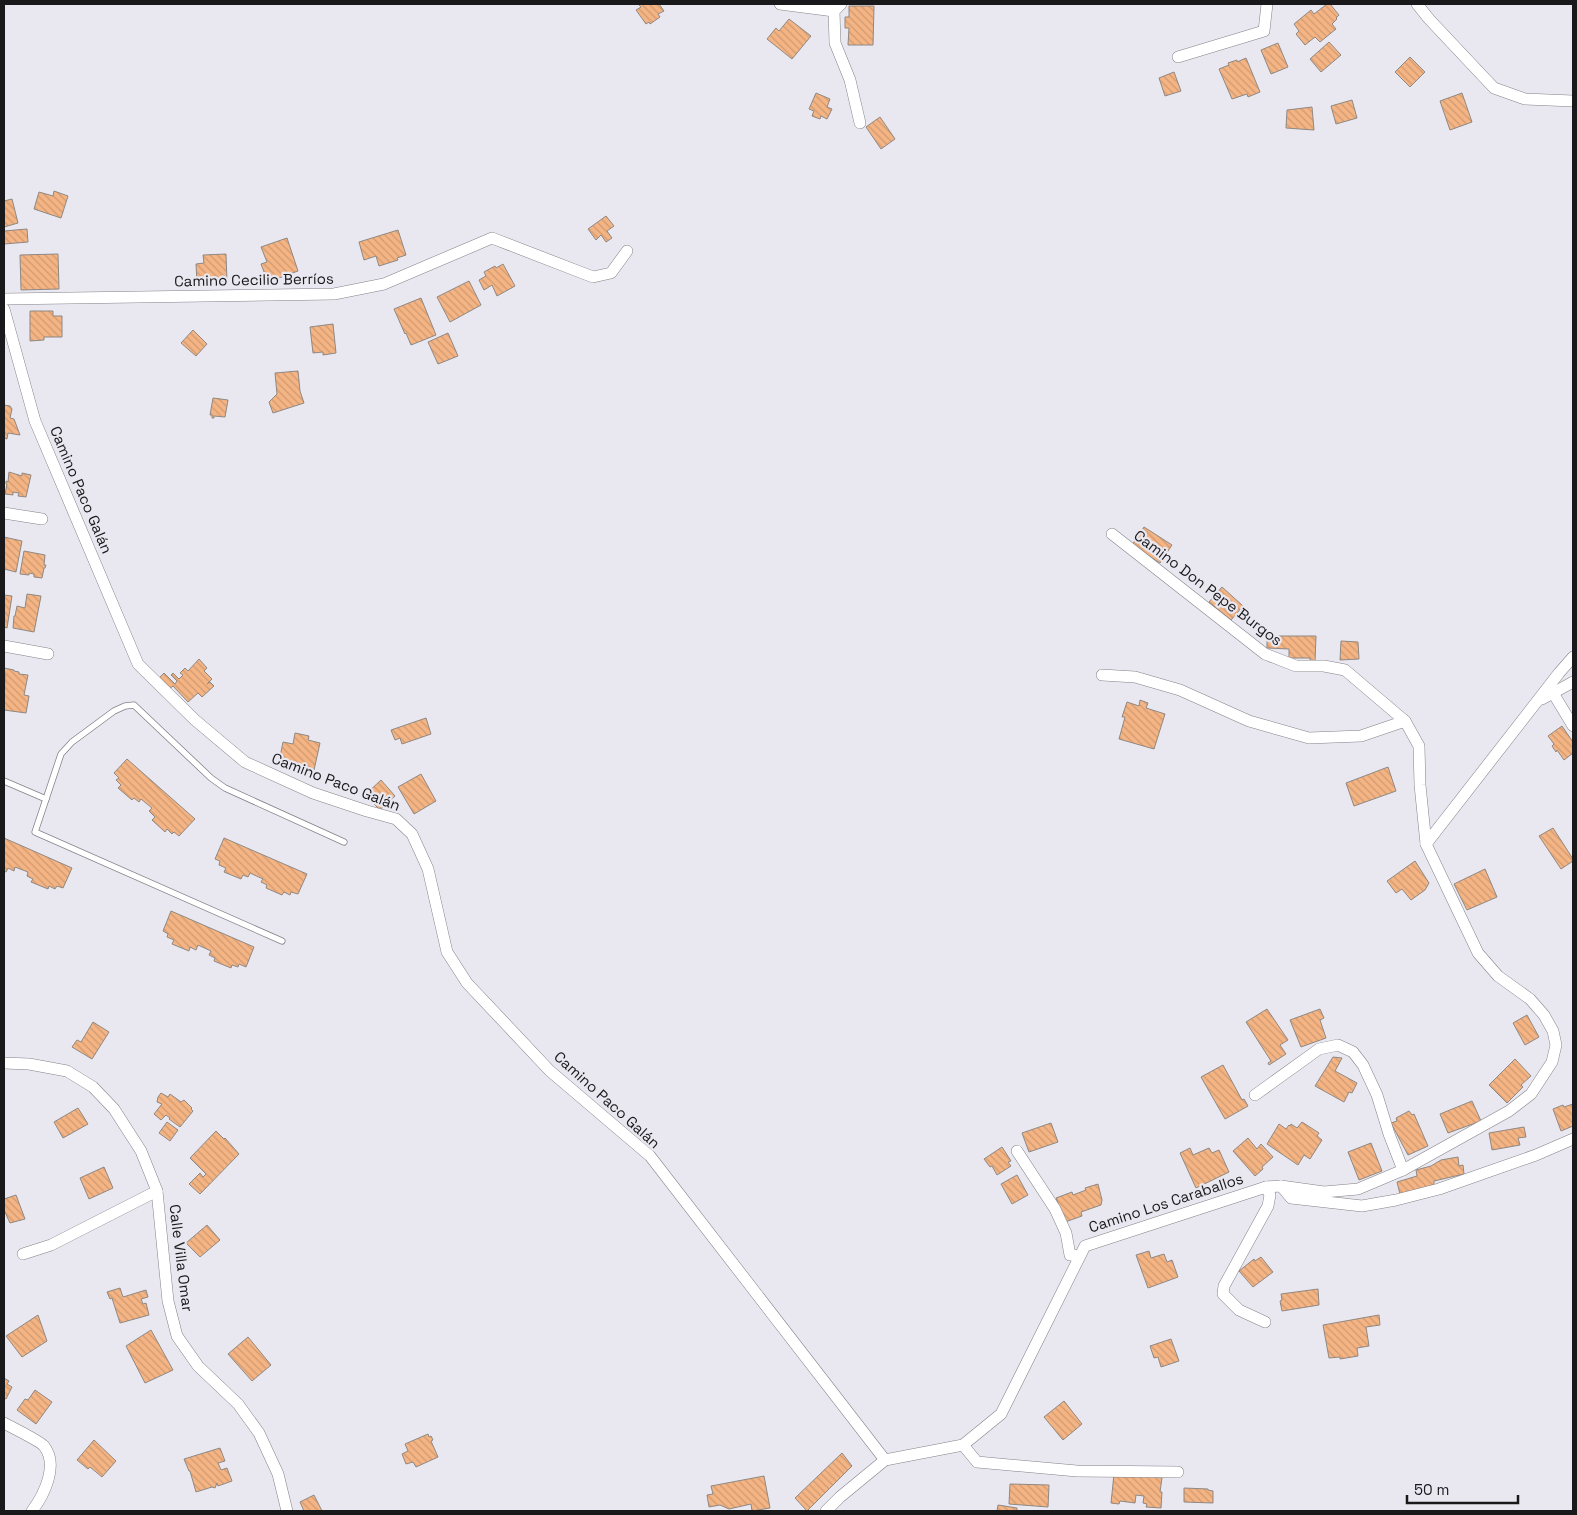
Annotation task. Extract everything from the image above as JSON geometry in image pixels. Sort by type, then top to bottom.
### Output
[{"type":"street","points":[[780,4],[837,7],[835,43],[850,80],[860,123]]},
{"type":"street","points":[[1178,57],[1264,31],[1267,4]]},
{"type":"street","points":[[1417,4],[1494,88],[1525,99],[1573,101]]},
{"type":"street","name":"Camino Cecilio Berríos","points":[[4,299],[334,294],[384,284],[492,238],[593,277],[611,273],[626,251]]},
{"type":"street","name":"Camino Paco Galán","points":[[4,309],[35,421],[138,664],[195,720],[245,762],[313,792],[366,812],[396,819],[412,834],[428,870],[447,952],[467,983],[550,1071],[650,1156],[885,1460]]},
{"type":"street","points":[[4,513],[42,519]]},
{"type":"street","name":"Camino Don Pepe Burgos","points":[[1112,534],[1265,654],[1296,666],[1324,666],[1345,670],[1405,721],[1419,746],[1420,785],[1426,844],[1478,953],[1498,976],[1530,998],[1553,1031],[1556,1045],[1552,1062],[1531,1094],[1509,1111],[1403,1170],[1358,1189],[1324,1192],[1281,1186]]},
{"type":"street","points":[[4,646],[48,654]]},
{"type":"street","points":[[1426,844],[1573,657]]},
{"type":"street","points":[[1102,675],[1135,677],[1180,690],[1249,721],[1309,738],[1361,736],[1405,721]]},
{"type":"street","points":[[1538,701],[1573,682]]},
{"type":"street","points":[[1553,693],[1573,726]]},
{"type":"street","points":[[1255,1095],[1319,1049],[1338,1045],[1353,1052],[1364,1066],[1377,1094],[1388,1134],[1403,1170]]},
{"type":"street","name":"Calle Villa Omar","points":[[4,1063],[29,1064],[67,1071],[93,1088],[114,1109],[141,1151],[157,1191],[168,1301],[177,1336],[198,1366],[238,1404],[260,1433],[278,1474],[287,1511]]},
{"type":"street","points":[[1281,1186],[1291,1198],[1362,1206],[1439,1189],[1536,1155],[1573,1139]]},
{"type":"street","points":[[1017,1151],[1055,1209],[1066,1233],[1070,1255],[1079,1256]]},
{"type":"street","name":"Camino Los Caraballos","points":[[826,1511],[885,1460],[963,1445],[1001,1414],[1085,1246],[1266,1187],[1281,1186]]},
{"type":"street","points":[[1265,1322],[1239,1310],[1223,1294],[1224,1286],[1268,1206],[1270,1196],[1266,1187]]},
{"type":"street","points":[[23,1254],[51,1245],[157,1191]]},
{"type":"street","points":[[4,1423],[44,1446],[49,1457],[50,1472],[47,1487],[32,1511]]},
{"type":"street","points":[[963,1445],[977,1462],[1077,1471],[1178,1472]]},
{"type":"lane","points":[[282,941],[35,832],[60,754],[72,742],[114,711],[124,706],[134,705],[224,788],[344,842]]},
{"type":"lane","points":[[4,781],[46,799]]},
{"type":"building","points":[[638,4],[659,4],[664,11],[658,14],[660,17],[650,24],[649,22],[646,24],[636,10],[641,7]]},
{"type":"building","points":[[1327,4],[1330,4],[1339,15],[1332,24],[1336,29],[1320,42],[1315,37],[1305,45],[1296,34],[1299,31],[1294,24],[1311,10],[1314,14]]},
{"type":"building","points":[[849,6],[874,6],[873,45],[848,45],[849,28],[845,28],[845,17],[849,17]]},
{"type":"building","points":[[789,19],[811,36],[792,59],[767,39],[776,28],[779,31]]},
{"type":"building","points":[[1329,42],[1341,55],[1321,72],[1310,59]]},
{"type":"building","points":[[1278,43],[1288,67],[1271,74],[1261,50]]},
{"type":"building","points":[[1410,57],[1425,72],[1410,87],[1395,72]]},
{"type":"building","points":[[1246,58],[1260,92],[1248,97],[1247,94],[1232,99],[1219,69],[1229,65],[1228,63]]},
{"type":"building","points":[[1174,72],[1181,91],[1165,96],[1159,78]]},
{"type":"building","points":[[816,93],[830,99],[827,107],[832,109],[827,119],[821,116],[820,119],[812,116],[814,111],[809,109]]},
{"type":"building","points":[[1462,93],[1472,122],[1450,130],[1440,101]]},
{"type":"building","points":[[1352,100],[1357,118],[1336,124],[1331,106]]},
{"type":"building","points":[[1312,107],[1314,130],[1286,128],[1287,110]]},
{"type":"building","points":[[880,117],[895,139],[881,149],[866,127]]},
{"type":"building","points":[[54,191],[68,196],[61,218],[34,209],[39,192],[53,196]]},
{"type":"building","points":[[12,199],[18,223],[4,227],[4,201]]},
{"type":"building","points":[[606,216],[614,226],[607,231],[612,238],[606,242],[601,235],[596,240],[588,229]]},
{"type":"building","points":[[27,229],[28,242],[4,244],[4,231]]},
{"type":"building","points":[[398,230],[406,255],[397,258],[398,260],[379,266],[376,256],[364,260],[359,242]]},
{"type":"building","points":[[287,238],[298,271],[268,282],[261,264],[267,262],[261,247]]},
{"type":"building","points":[[58,254],[59,289],[21,290],[20,255]]},
{"type":"building","points":[[226,254],[227,282],[197,283],[196,264],[204,263],[203,255]]},
{"type":"building","points":[[503,264],[515,286],[497,296],[492,285],[484,290],[479,280],[486,276],[484,272]]},
{"type":"building","points":[[469,281],[481,305],[450,322],[437,297]]},
{"type":"building","points":[[421,298],[436,335],[411,345],[394,309]]},
{"type":"building","points":[[30,311],[53,311],[53,316],[62,316],[62,337],[44,337],[44,340],[30,341]]},
{"type":"building","points":[[333,324],[336,353],[323,355],[323,352],[313,353],[310,327]]},
{"type":"building","points":[[193,330],[207,344],[196,356],[181,343]]},
{"type":"building","points":[[448,333],[458,356],[438,364],[428,342]]},
{"type":"building","points":[[298,371],[300,391],[304,403],[273,413],[269,402],[277,394],[275,373]]},
{"type":"building","points":[[213,398],[228,400],[225,417],[214,416],[212,418],[212,415],[210,415]]},
{"type":"building","points":[[4,405],[10,406],[12,409],[10,418],[14,419],[20,435],[8,433],[7,439],[4,438]]},
{"type":"building","points":[[9,472],[22,476],[22,473],[31,475],[26,497],[18,496],[19,493],[13,492],[13,495],[5,494]]},
{"type":"building","points":[[1144,527],[1172,545],[1160,563],[1132,545]]},
{"type":"building","points":[[4,537],[22,541],[16,572],[4,569]]},
{"type":"building","points":[[24,551],[45,555],[44,565],[46,565],[42,578],[34,577],[34,574],[29,573],[29,575],[20,574]]},
{"type":"building","points":[[1222,587],[1243,606],[1231,620],[1209,602]]},
{"type":"building","points":[[27,594],[41,596],[34,632],[13,628],[17,606],[25,608]]},
{"type":"building","points":[[4,595],[12,596],[7,628],[4,627]]},
{"type":"building","points":[[1267,636],[1316,636],[1315,662],[1310,662],[1310,658],[1289,658],[1289,649],[1267,648]]},
{"type":"building","points":[[1341,641],[1358,642],[1359,659],[1340,660]]},
{"type":"building","points":[[199,659],[207,668],[204,671],[212,679],[207,684],[210,682],[214,686],[202,697],[198,693],[188,702],[173,686],[169,689],[159,678],[164,673],[175,684],[177,681],[171,675],[173,673],[179,679],[183,675],[180,673],[185,668],[188,671]]},
{"type":"building","points":[[4,668],[19,672],[19,674],[28,675],[24,695],[29,696],[26,713],[4,710]]},
{"type":"building","points":[[1140,700],[1148,703],[1146,708],[1165,714],[1154,749],[1119,739],[1125,717],[1122,717],[1127,702],[1139,706]]},
{"type":"building","points":[[426,718],[431,734],[402,744],[400,738],[395,740],[391,730]]},
{"type":"building","points":[[1562,726],[1573,742],[1573,753],[1564,760],[1552,746],[1554,744],[1548,736]]},
{"type":"building","points":[[295,733],[309,736],[308,740],[320,743],[314,770],[279,762],[283,742],[293,744]]},
{"type":"building","points":[[127,759],[195,819],[179,836],[174,832],[172,834],[167,829],[165,832],[152,820],[155,817],[149,811],[152,808],[141,799],[139,802],[134,798],[132,800],[118,788],[121,785],[116,780],[119,778],[114,773]]},
{"type":"building","points":[[1388,767],[1396,791],[1354,806],[1346,783]]},
{"type":"building","points":[[421,774],[436,801],[414,814],[398,787]]},
{"type":"building","points":[[381,780],[395,796],[380,810],[365,795]]},
{"type":"building","points":[[1553,828],[1573,859],[1573,861],[1561,869],[1539,836]]},
{"type":"building","points":[[4,838],[72,868],[63,888],[57,886],[55,889],[49,886],[48,889],[31,882],[33,879],[27,876],[28,872],[15,867],[14,871],[8,868],[6,872],[4,871]]},
{"type":"building","points":[[224,838],[307,874],[298,894],[291,892],[290,895],[284,892],[282,895],[266,888],[267,885],[261,882],[263,879],[250,873],[248,877],[243,875],[241,879],[224,872],[226,868],[219,865],[220,861],[215,859]]},
{"type":"building","points":[[1415,861],[1429,883],[1425,890],[1411,900],[1402,889],[1396,893],[1387,881]]},
{"type":"building","points":[[1485,869],[1497,897],[1467,910],[1454,884]]},
{"type":"building","points":[[171,911],[254,947],[246,967],[239,964],[238,967],[232,965],[231,968],[214,961],[215,958],[209,955],[211,951],[198,945],[196,950],[190,947],[189,951],[172,944],[174,940],[167,937],[168,934],[163,931]]},
{"type":"building","points":[[1267,1009],[1288,1040],[1280,1045],[1286,1054],[1269,1065],[1268,1063],[1271,1061],[1246,1022]]},
{"type":"building","points":[[1320,1009],[1324,1018],[1320,1020],[1326,1038],[1301,1047],[1290,1020]]},
{"type":"building","points":[[1527,1015],[1539,1037],[1525,1045],[1513,1023]]},
{"type":"building","points":[[93,1022],[109,1032],[92,1059],[72,1047],[77,1040],[81,1042]]},
{"type":"building","points":[[1333,1057],[1342,1058],[1335,1071],[1357,1083],[1352,1093],[1349,1092],[1344,1102],[1315,1086]]},
{"type":"building","points":[[1515,1059],[1531,1076],[1507,1103],[1489,1085]]},
{"type":"building","points":[[1223,1065],[1242,1100],[1244,1099],[1248,1106],[1225,1119],[1201,1077]]},
{"type":"building","points":[[161,1093],[168,1097],[170,1094],[181,1102],[184,1100],[192,1108],[193,1111],[180,1127],[166,1115],[161,1120],[154,1114],[162,1104],[157,1102]]},
{"type":"building","points":[[1472,1101],[1481,1121],[1448,1133],[1440,1114]]},
{"type":"building","points":[[1573,1104],[1573,1126],[1561,1131],[1553,1109]]},
{"type":"building","points":[[78,1108],[88,1124],[63,1138],[54,1122]]},
{"type":"building","points":[[1409,1111],[1412,1115],[1414,1114],[1428,1146],[1408,1155],[1391,1123],[1397,1121],[1396,1118]]},
{"type":"building","points":[[167,1122],[178,1130],[170,1141],[159,1133]]},
{"type":"building","points":[[1302,1122],[1319,1133],[1317,1136],[1322,1140],[1310,1159],[1304,1155],[1298,1165],[1267,1144],[1279,1124],[1286,1129],[1291,1124],[1297,1128]]},
{"type":"building","points":[[1051,1123],[1058,1142],[1029,1152],[1022,1133]]},
{"type":"building","points":[[1524,1127],[1526,1137],[1518,1138],[1520,1145],[1492,1150],[1489,1133]]},
{"type":"building","points":[[216,1131],[239,1154],[200,1194],[189,1184],[200,1173],[203,1177],[206,1174],[190,1158]]},
{"type":"building","points":[[1248,1138],[1257,1149],[1261,1144],[1273,1157],[1255,1176],[1233,1151]]},
{"type":"building","points":[[1371,1143],[1382,1171],[1359,1180],[1348,1152]]},
{"type":"building","points":[[1002,1147],[1011,1161],[1008,1162],[1011,1166],[997,1175],[992,1166],[990,1167],[984,1159]]},
{"type":"building","points":[[1190,1148],[1193,1155],[1209,1148],[1212,1153],[1219,1150],[1229,1172],[1196,1188],[1180,1153]]},
{"type":"building","points":[[1458,1157],[1459,1166],[1463,1165],[1464,1174],[1434,1181],[1434,1185],[1400,1194],[1397,1182],[1417,1176],[1416,1170],[1431,1166],[1441,1160]]},
{"type":"building","points":[[104,1167],[113,1188],[89,1199],[80,1178]]},
{"type":"building","points":[[1017,1175],[1028,1195],[1012,1204],[1001,1184]]},
{"type":"building","points":[[1098,1184],[1102,1200],[1101,1205],[1081,1212],[1082,1216],[1065,1222],[1056,1198],[1072,1192],[1073,1195],[1086,1190],[1085,1188]]},
{"type":"building","points":[[16,1195],[25,1219],[10,1223],[4,1210],[4,1199]]},
{"type":"building","points":[[207,1225],[220,1240],[200,1257],[186,1243]]},
{"type":"building","points":[[1149,1251],[1151,1258],[1164,1254],[1167,1262],[1172,1260],[1178,1277],[1148,1288],[1136,1255]]},
{"type":"building","points":[[1261,1257],[1273,1272],[1253,1287],[1239,1271],[1254,1259],[1255,1261]]},
{"type":"building","points":[[120,1288],[123,1297],[146,1290],[148,1297],[141,1299],[143,1304],[146,1303],[149,1315],[120,1323],[112,1298],[110,1299],[107,1292]]},
{"type":"building","points":[[1318,1289],[1319,1305],[1282,1311],[1281,1294]]},
{"type":"building","points":[[38,1315],[47,1341],[22,1357],[6,1336]]},
{"type":"building","points":[[1379,1315],[1380,1325],[1366,1327],[1369,1346],[1357,1348],[1358,1356],[1340,1359],[1340,1357],[1329,1358],[1323,1325]]},
{"type":"building","points":[[151,1330],[173,1370],[145,1383],[126,1346]]},
{"type":"building","points":[[248,1337],[271,1365],[252,1381],[228,1354]]},
{"type":"building","points":[[1171,1339],[1179,1361],[1161,1367],[1158,1357],[1154,1358],[1150,1346]]},
{"type":"building","points":[[4,1378],[9,1381],[7,1384],[12,1387],[6,1399],[4,1398]]},
{"type":"building","points":[[35,1390],[52,1402],[36,1424],[17,1410]]},
{"type":"building","points":[[1064,1401],[1082,1424],[1063,1440],[1044,1417]]},
{"type":"building","points":[[428,1434],[433,1440],[431,1441],[438,1457],[416,1467],[413,1462],[406,1464],[402,1454],[408,1451],[405,1444]]},
{"type":"building","points":[[94,1440],[116,1461],[102,1477],[90,1467],[88,1469],[77,1460]]},
{"type":"building","points":[[220,1448],[225,1461],[218,1463],[221,1470],[227,1468],[232,1481],[218,1486],[217,1483],[215,1488],[212,1487],[196,1492],[190,1471],[184,1459]]},
{"type":"building","points":[[842,1453],[852,1466],[807,1511],[795,1498]]},
{"type":"building","points":[[1122,1473],[1162,1478],[1160,1492],[1162,1492],[1161,1508],[1146,1507],[1147,1504],[1143,1503],[1144,1496],[1136,1495],[1135,1503],[1120,1501],[1119,1504],[1111,1503],[1114,1474]]},
{"type":"building","points":[[764,1476],[770,1508],[752,1511],[751,1504],[729,1509],[720,1505],[709,1507],[707,1495],[713,1494],[711,1486]]},
{"type":"building","points":[[1010,1484],[1049,1485],[1048,1507],[1009,1504]]},
{"type":"building","points":[[1184,1488],[1213,1491],[1213,1503],[1184,1502]]},
{"type":"building","points":[[314,1495],[322,1511],[304,1511],[300,1502]]},
{"type":"building","points":[[998,1505],[1017,1508],[1017,1511],[997,1511]]}]
